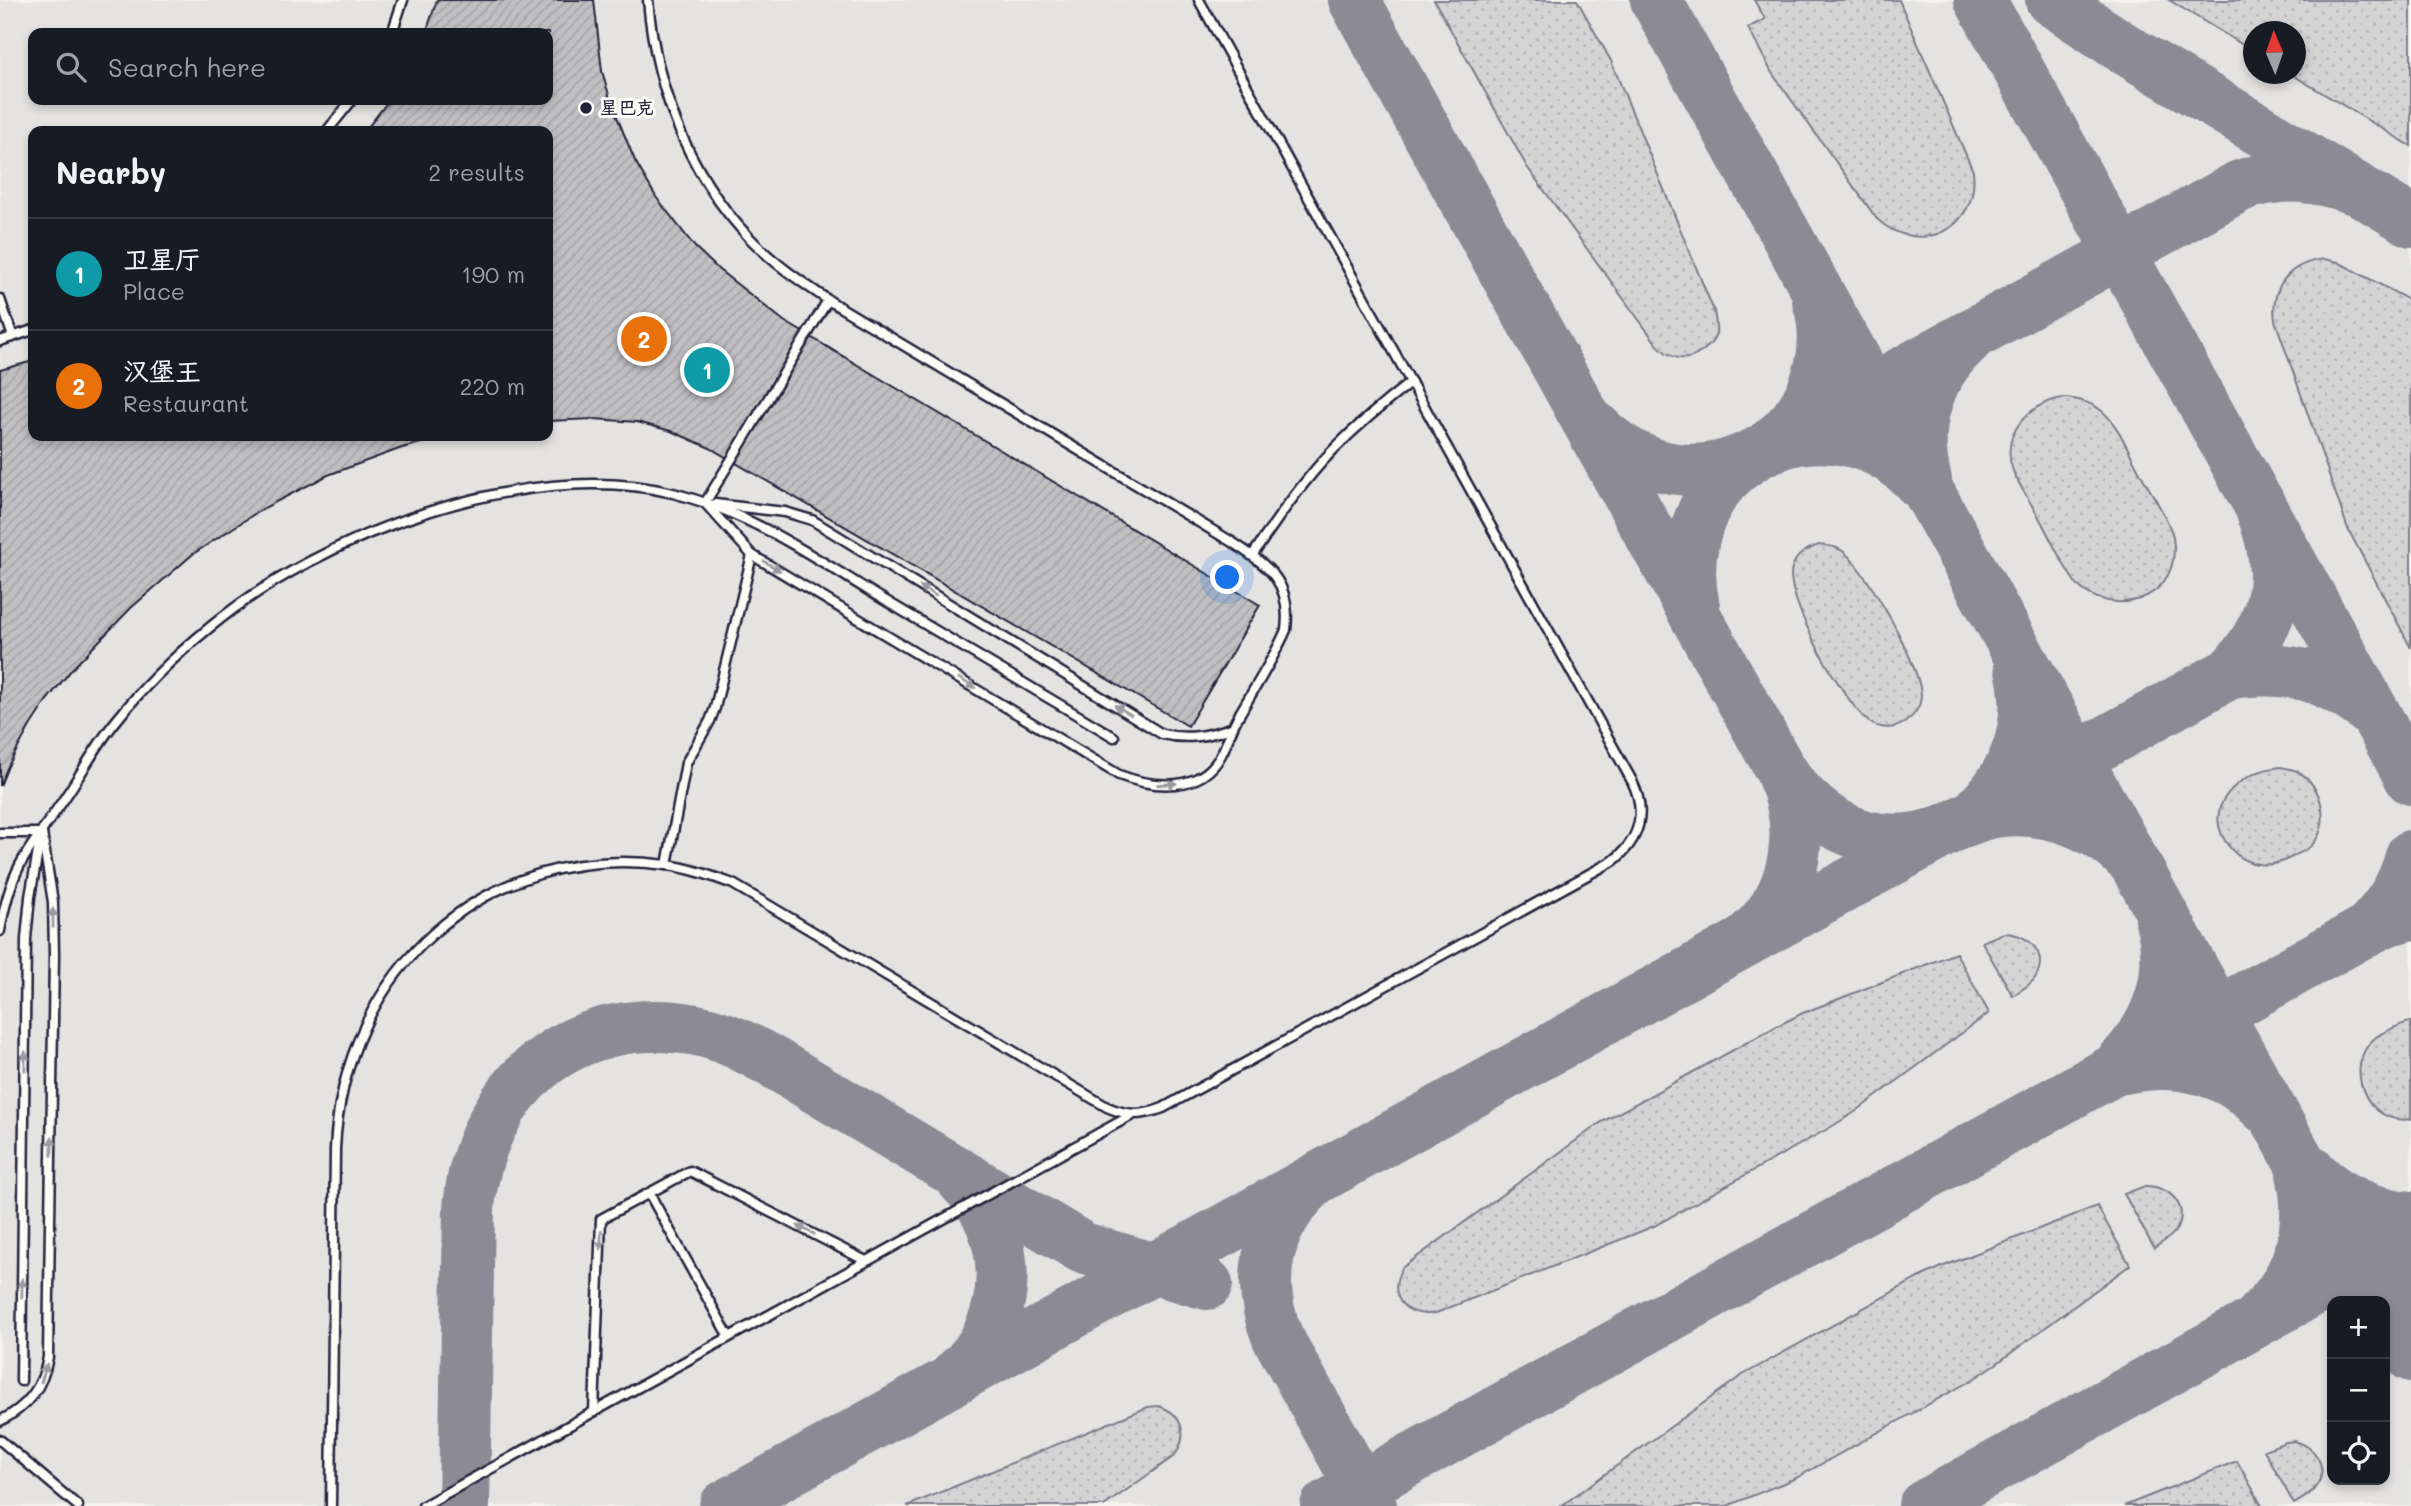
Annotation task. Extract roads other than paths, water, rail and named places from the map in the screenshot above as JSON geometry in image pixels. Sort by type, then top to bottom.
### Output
[{"type":"lane","points":[[394,28],[403,0]]},
{"type":"lane","points":[[648,0],[652,40],[672,114],[701,174],[726,210],[762,250],[787,272],[828,300],[1252,556],[1275,576],[1283,587],[1286,630],[1231,728],[1220,757],[1205,772],[1189,781],[1154,785],[1137,782],[1119,775],[752,555],[705,503]]},
{"type":"lane","points":[[331,1506],[336,1126],[344,1078],[352,1052],[381,992],[415,950],[434,932],[480,900],[531,877],[562,869],[630,862],[667,865],[701,872],[733,884],[1107,1107],[1132,1115],[1144,1115],[1163,1108],[1613,861],[1623,853],[1637,834],[1641,808],[1632,781],[1199,0]]},
{"type":"lane","points":[[331,126],[348,105]]},
{"type":"lane","points":[[0,299],[13,337]]},
{"type":"lane","points":[[705,503],[828,300]]},
{"type":"lane","points":[[0,341],[28,332]]},
{"type":"lane","points":[[1252,556],[1285,508],[1332,451],[1378,408],[1411,382]]},
{"type":"lane","points":[[0,931],[6,901],[20,865],[115,722],[158,675],[210,627],[259,591],[310,562],[372,533],[425,513],[508,491],[563,484],[607,484],[652,489],[705,503],[766,529],[1114,737]]},
{"type":"lane","points":[[705,503],[751,506],[811,520],[1162,734],[1179,738],[1196,737],[1231,728]]},
{"type":"lane","points":[[667,865],[684,771],[715,708],[752,555]]},
{"type":"lane","points":[[0,833],[42,833]]},
{"type":"lane","points":[[21,1381],[26,939],[34,870],[42,833]]},
{"type":"lane","points":[[0,1422],[24,1406],[32,1397],[46,1372],[48,1357],[54,955],[53,902],[42,833]]},
{"type":"lane","points":[[423,1506],[1132,1115]]},
{"type":"lane","points":[[594,1412],[601,1219],[690,1171],[866,1261]]},
{"type":"lane","points":[[649,1193],[729,1337]]},
{"type":"lane","points":[[0,1440],[78,1506]]},
{"type":"place","name":"星巴克","points":[[586,108]]},
{"type":"place","name":"汉堡王","points":[[644,339]]},
{"type":"place","name":"卫星厅","points":[[707,370]]}]
